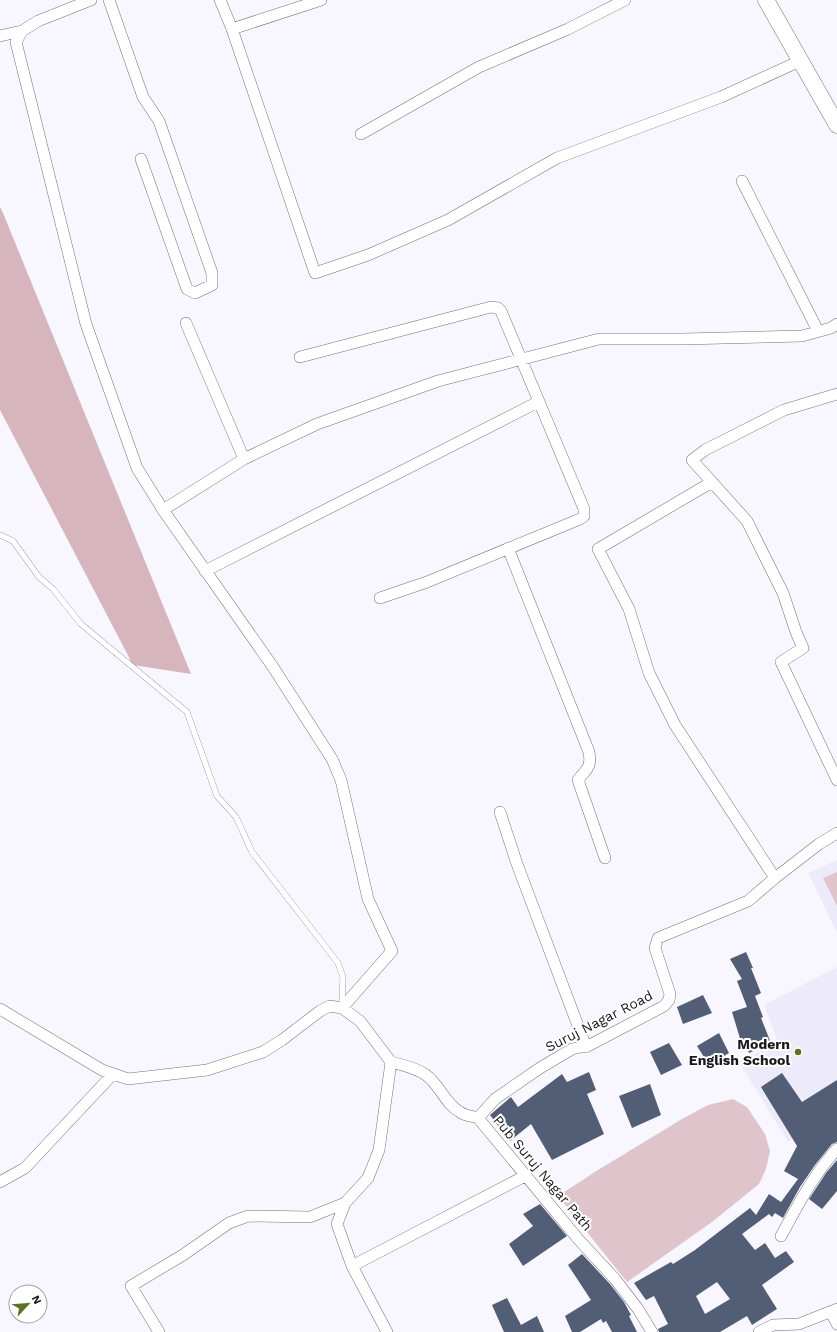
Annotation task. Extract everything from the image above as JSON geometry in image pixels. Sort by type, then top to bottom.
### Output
[{"type":"main road","points":[[766,0],[837,126]]},
{"type":"street","points":[[0,36],[22,31],[38,21],[91,0]]},
{"type":"street","points":[[109,0],[143,97],[159,121],[212,273],[212,285],[195,293],[187,289],[141,159]]},
{"type":"street","points":[[220,0],[232,29],[316,273],[368,255],[448,220],[557,158],[721,97],[800,61]]},
{"type":"street","points":[[232,29],[320,0]]},
{"type":"street","points":[[361,134],[478,67],[568,29],[625,0]]},
{"type":"street","points":[[22,31],[16,42],[86,324],[137,468],[163,510],[273,668],[332,759],[341,780],[368,899],[392,951],[342,1008]]},
{"type":"street","points":[[742,181],[818,331]]},
{"type":"street","points":[[300,358],[491,307],[498,308],[584,509],[584,516],[580,519],[426,582],[380,598]]},
{"type":"street","points":[[186,323],[244,459]]},
{"type":"street","points":[[163,510],[244,459],[317,424],[438,381],[599,339],[691,339],[802,336],[831,328],[837,324]]},
{"type":"street","points":[[837,394],[784,410],[705,450],[692,460],[747,521],[784,593],[796,632],[803,648],[781,662],[837,780]]},
{"type":"street","points":[[205,571],[538,402]]},
{"type":"street","points":[[712,482],[598,549],[629,609],[649,673],[676,725],[775,878]]},
{"type":"street","points":[[508,548],[589,752],[589,767],[578,780],[605,858]]},
{"type":"street","points":[[500,812],[517,864],[586,1047]]},
{"type":"street","name":"Suruj Nagar Road","points":[[478,1118],[495,1099],[540,1068],[572,1049],[586,1047],[664,1006],[669,1000],[670,994],[655,948],[658,938],[748,901],[819,844],[837,833]]},
{"type":"street","points":[[0,1009],[102,1070],[128,1079],[207,1070],[263,1052],[282,1040],[320,1011],[330,1006],[342,1008],[360,1021],[391,1062],[379,1150],[368,1178],[345,1203],[337,1224],[352,1266],[387,1332]]},
{"type":"street","name":"Pub Suruj Nagar Path","points":[[391,1062],[404,1065],[426,1075],[433,1081],[453,1108],[465,1115],[478,1118],[579,1240],[615,1278],[638,1309],[652,1332]]},
{"type":"street","points":[[0,1182],[25,1168],[113,1074]]},
{"type":"street","points":[[781,1236],[824,1163],[837,1150]]},
{"type":"street","points":[[352,1266],[525,1176]]},
{"type":"street","points":[[159,1332],[131,1286],[183,1255],[229,1223],[248,1216],[310,1217],[345,1203]]},
{"type":"street","points":[[759,1332],[773,1325],[799,1324],[834,1311],[837,1324]]},
{"type":"lane","points":[[0,535],[14,541],[39,577],[53,589],[81,624],[187,712],[216,796],[236,817],[252,852],[338,964],[343,977],[342,1008]]},
{"type":"shaded area","points":[[0,207],[191,674],[133,665],[0,410]]},
{"type":"shaded area","points":[[837,860],[837,933],[808,873]]},
{"type":"shaded area","points":[[837,872],[837,906],[823,878]]},
{"type":"shaded area","name":"Modern English School","points":[[837,967],[837,1108],[788,1142],[739,1062],[778,1042],[764,1005]]},
{"type":"shaded area","points":[[733,1099],[747,1107],[765,1134],[770,1151],[766,1169],[759,1184],[712,1222],[627,1282],[558,1196],[682,1119],[708,1105]]},
{"type":"building","points":[[746,952],[761,993],[755,996],[763,1017],[761,1018],[771,1043],[749,1053],[745,1043],[742,1045],[732,1012],[747,1007],[737,981],[742,979],[730,959]]},
{"type":"building","points":[[703,995],[712,1013],[683,1024],[677,1007]]},
{"type":"building","points":[[719,1033],[729,1053],[709,1065],[697,1046]]},
{"type":"building","points":[[669,1043],[682,1065],[661,1075],[650,1052]]},
{"type":"building","points":[[589,1072],[596,1090],[587,1094],[604,1134],[552,1160],[531,1124],[510,1141],[490,1115],[511,1097],[518,1107],[562,1074],[567,1082]]},
{"type":"building","points":[[782,1073],[802,1102],[837,1080],[837,1142],[832,1144],[815,1165],[800,1187],[783,1218],[775,1213],[772,1217],[769,1214],[742,1234],[755,1250],[765,1243],[775,1258],[786,1251],[794,1262],[762,1285],[777,1309],[752,1325],[747,1316],[720,1332],[659,1332],[658,1329],[668,1324],[654,1296],[646,1300],[634,1283],[671,1262],[673,1264],[695,1250],[750,1208],[756,1215],[769,1194],[781,1202],[798,1179],[784,1171],[797,1146],[761,1087]],"holes":[[[717,1282],[730,1299],[705,1314],[696,1296]]]},
{"type":"building","points":[[650,1084],[661,1115],[632,1128],[619,1096]]},
{"type":"building","points":[[837,1160],[837,1191],[822,1209],[809,1199],[826,1173]]},
{"type":"building","points":[[540,1204],[567,1236],[523,1266],[509,1244],[533,1226],[523,1214]]},
{"type":"building","points":[[582,1254],[610,1284],[624,1302],[631,1315],[629,1316],[637,1332],[612,1332],[606,1321],[603,1323],[601,1319],[580,1332],[572,1332],[565,1316],[591,1300],[568,1265]]},
{"type":"building","points":[[507,1298],[521,1325],[537,1316],[544,1332],[504,1332],[492,1305]]},
{"type":"place","name":"Modern English School","points":[[798,1052]]}]
